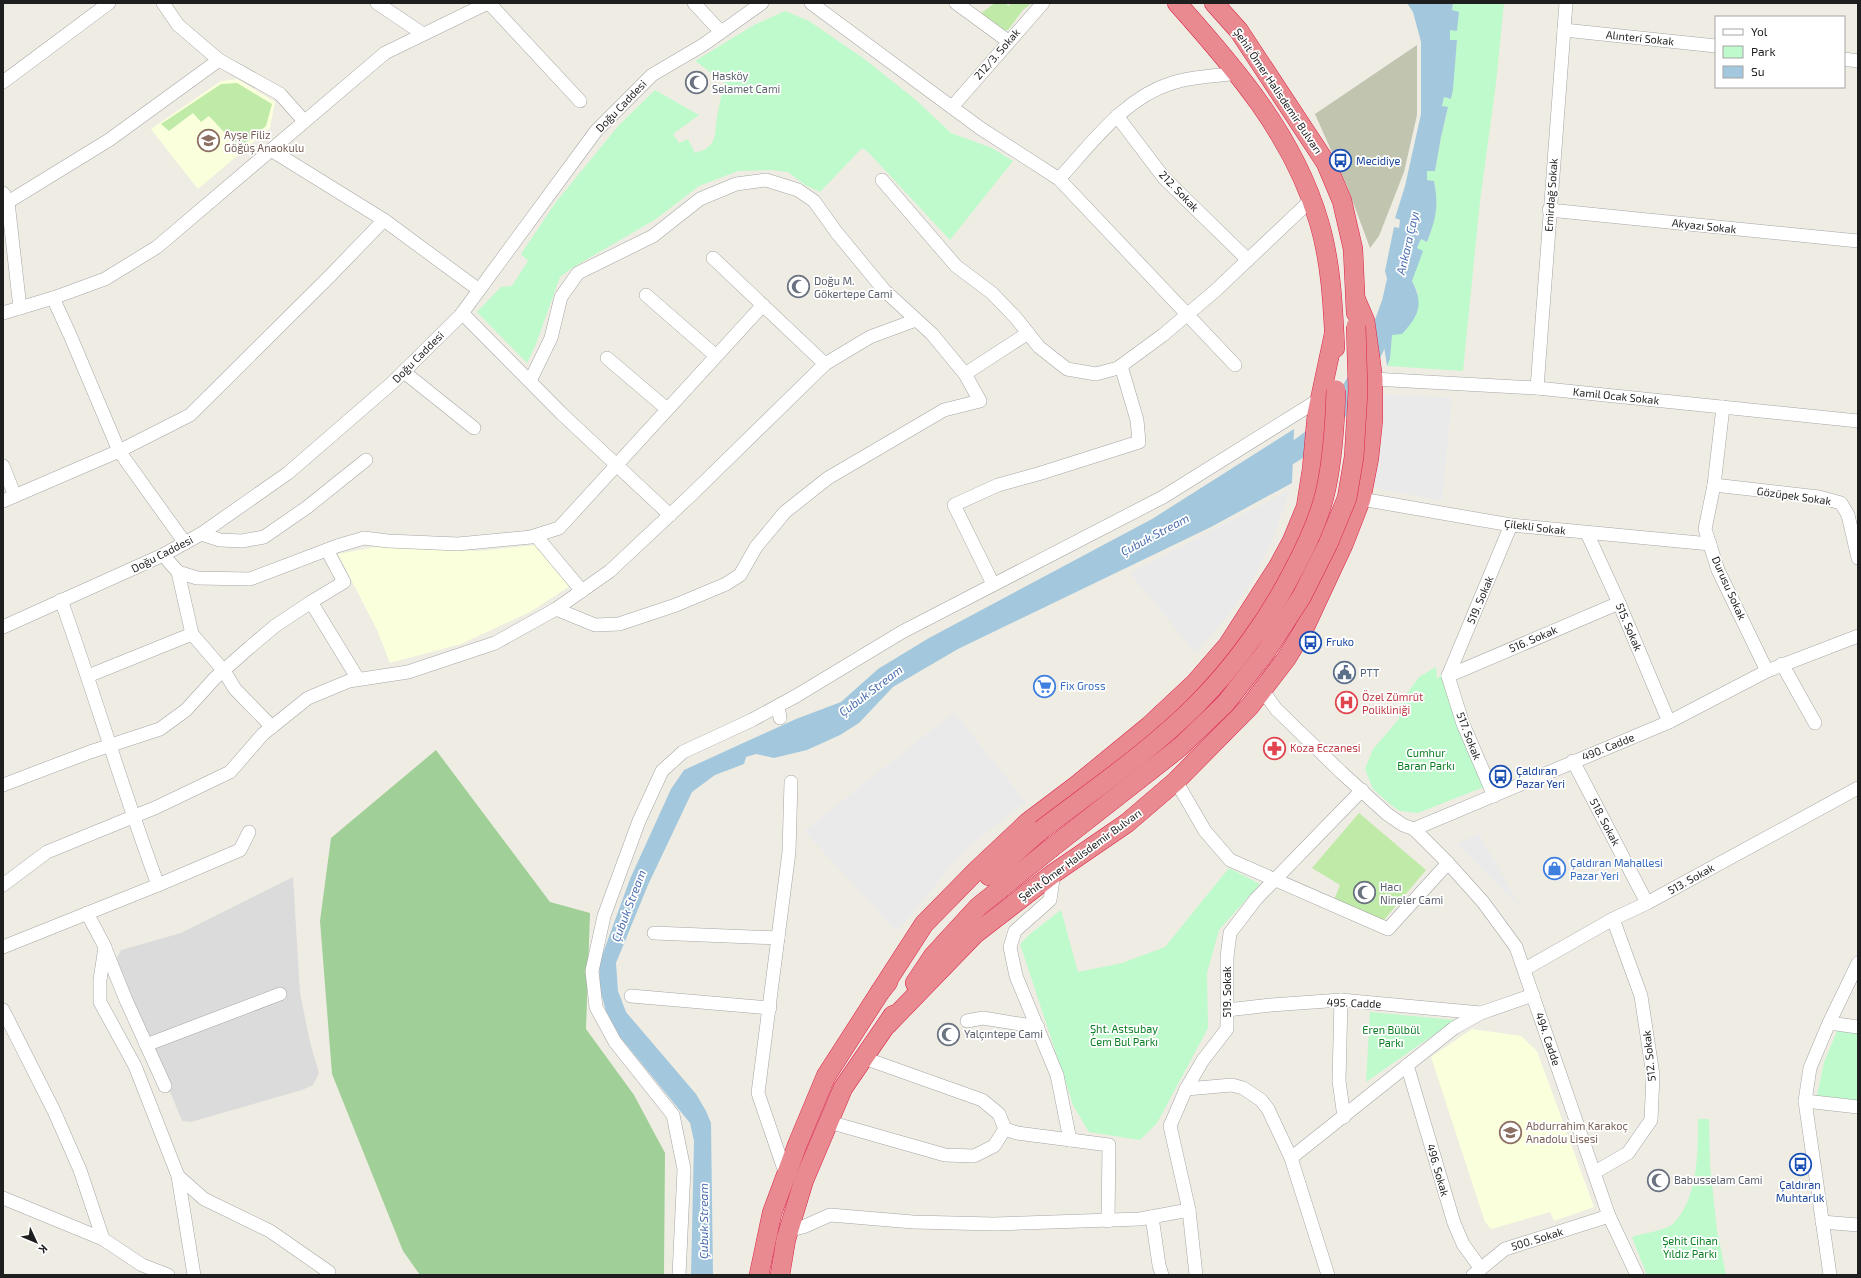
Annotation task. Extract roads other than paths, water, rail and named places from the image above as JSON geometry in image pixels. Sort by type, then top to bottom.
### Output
[{"type":"highway","name":"Şehit Ömer Halisdemir Bulvarı","points":[[759,1275],[772,1213],[826,1076],[924,924],[976,871],[1028,822],[1149,726],[1218,658],[1250,612],[1292,541],[1306,507],[1325,401],[1334,334],[1331,290],[1325,243],[1312,199],[1289,150],[1239,74],[1177,3]]},
{"type":"highway","name":"Şehit Ömer Halisdemir Bulvarı","points":[[887,1024],[975,934],[1054,873],[1127,823],[1176,781],[1212,746],[1262,691],[1303,632],[1344,544],[1361,499],[1369,458],[1373,420],[1372,375],[1360,324],[1356,300],[1353,249],[1342,201],[1326,163],[1239,30],[1214,3]]},
{"type":"highway","name":"Şehit Ömer Halisdemir Bulvarı","points":[[780,1275],[789,1230],[804,1180],[843,1088],[933,956],[978,907],[1179,748],[1225,704],[1265,653],[1302,596],[1328,544],[1347,498],[1354,457],[1360,324]]},
{"type":"highway","name":"Şehit Ömer Halisdemir Bulvarı","points":[[880,992],[950,910],[1041,830],[1135,758],[1196,705],[1215,685],[1248,643],[1279,597],[1314,528],[1326,490],[1334,444],[1325,401]]},
{"type":"highway","points":[[1250,612],[1247,627],[1253,640],[1273,651],[1283,653],[1294,646]]},
{"type":"highway","points":[[1242,647],[1258,653],[1264,660],[1267,667],[1262,691],[1245,701],[1236,701],[1227,698],[1219,692],[1213,674],[1218,658],[1234,648],[1242,647]]},
{"type":"highway","points":[[1172,704],[1184,700],[1197,700],[1212,710],[1218,720],[1219,730],[1212,746]]},
{"type":"street","points":[[3,82],[109,3]]},
{"type":"street","points":[[162,3],[178,26],[219,60],[280,94],[304,122]]},
{"type":"street","points":[[378,3],[423,34]]},
{"type":"street","points":[[3,313],[53,298],[105,279],[157,247],[385,53],[488,3],[580,101]]},
{"type":"street","points":[[694,3],[720,31]]},
{"type":"street","name":"Doğu Caddesi","points":[[3,627],[164,555],[201,534],[288,473],[404,372],[462,313],[596,131],[652,75],[703,44],[762,3]]},
{"type":"street","points":[[811,3],[980,128],[1059,178],[1235,365]]},
{"type":"street","points":[[956,3],[1008,41]]},
{"type":"street","name":"212/3. Sokak","points":[[952,107],[1008,41],[1043,3]]},
{"type":"street","name":"Emirdağ Sokak","points":[[1537,388],[1566,3]]},
{"type":"street","name":"Alınteri Sokak","points":[[1564,30],[1715,46]]},
{"type":"street","points":[[20,308],[6,198],[109,140],[219,60]]},
{"type":"street","points":[[1845,60],[1858,61]]},
{"type":"street","points":[[1059,178],[1116,116],[1143,96],[1172,83],[1239,74]]},
{"type":"street","name":"212. Sokak","points":[[1116,116],[1164,178],[1248,260]]},
{"type":"street","points":[[271,150],[384,220],[479,290]]},
{"type":"street","points":[[530,381],[551,338],[561,297],[578,273],[653,236],[700,199],[736,184],[766,180],[798,190],[814,201],[837,233],[884,290],[932,334],[965,374],[980,401],[944,410],[828,478],[785,512],[756,547],[740,575],[726,584],[676,605],[619,624],[595,625],[556,609]]},
{"type":"street","points":[[882,180],[956,266],[992,293],[1016,318],[1039,347],[1067,369],[1096,374],[1121,366],[1187,315],[1215,291],[1312,199]]},
{"type":"street","name":"Akyazı Sokak","points":[[1550,210],[1858,242]]},
{"type":"street","points":[[3,466],[9,499],[119,451],[190,415],[329,278],[384,220]]},
{"type":"street","points":[[714,258],[825,364]]},
{"type":"street","points":[[646,295],[716,356]]},
{"type":"street","points":[[53,298],[119,451],[185,543]]},
{"type":"street","points":[[178,572],[197,578],[250,579],[327,550],[364,538],[458,544],[536,536],[559,528],[615,465],[763,305]]},
{"type":"street","points":[[462,313],[615,465],[670,515]]},
{"type":"street","points":[[3,885],[47,852],[157,807],[230,772],[263,734],[308,698],[349,680],[408,672],[495,643],[556,609],[610,571],[670,515],[825,364],[870,337],[916,320]]},
{"type":"street","points":[[965,374],[1028,333]]},
{"type":"street","points":[[607,358],[667,409]]},
{"type":"street","points":[[993,584],[954,505],[998,485],[1139,442],[1137,420],[1121,366]]},
{"type":"street","points":[[404,372],[474,428]]},
{"type":"street","name":"Kamil Ocak Sokak","points":[[1372,375],[1537,388],[1858,420]]},
{"type":"street","points":[[679,1275],[684,1169],[673,1115],[615,1042],[596,1007],[592,971],[604,916],[639,821],[662,771],[683,752],[752,720],[779,712],[902,632],[1163,497],[1325,401]]},
{"type":"street","name":"Durusu Sokak","points":[[1723,406],[1714,485],[1705,529],[1718,570],[1767,670]]},
{"type":"street","points":[[201,534],[220,540],[242,541],[264,537],[306,508],[366,460]]},
{"type":"street","name":"Gözüpek Sokak","points":[[1714,485],[1819,498],[1841,503],[1848,515],[1858,558]]},
{"type":"street","name":"Çilekli Sokak","points":[[1361,499],[1511,525],[1710,544]]},
{"type":"street","name":"519. Sokak","points":[[1448,676],[1511,525]]},
{"type":"street","name":"515. Sokak","points":[[1587,533],[1619,603],[1669,722]]},
{"type":"street","points":[[536,536],[582,591]]},
{"type":"street","points":[[3,785],[111,745],[160,729],[186,710],[224,670],[275,626],[344,582],[327,550]]},
{"type":"street","points":[[164,555],[178,572],[192,634],[224,670],[235,689],[272,727]]},
{"type":"street","points":[[61,600],[111,745],[133,817],[158,885]]},
{"type":"street","points":[[311,602],[358,679]]},
{"type":"street","name":"516. Sokak","points":[[1448,676],[1619,603]]},
{"type":"street","points":[[88,676],[192,634]]},
{"type":"street","name":"490. Cadde","points":[[1414,829],[1669,722],[1767,670],[1858,636]]},
{"type":"street","points":[[1782,664],[1815,723]]},
{"type":"street","name":"517. Sokak","points":[[1448,676],[1463,724],[1494,796]]},
{"type":"street","points":[[1262,691],[1276,709],[1387,814],[1403,825],[1414,829]]},
{"type":"street","name":"518. Sokak","points":[[1573,761],[1647,903]]},
{"type":"street","points":[[1176,781],[1205,831],[1230,860],[1388,929],[1448,864]]},
{"type":"street","points":[[786,1175],[758,1093],[789,852],[791,782]]},
{"type":"street","name":"513. Sokak","points":[[1525,969],[1613,919],[1647,903],[1858,788]]},
{"type":"street","name":"519. Sokak","points":[[1196,1275],[1189,1210],[1170,1126],[1186,1089],[1203,1060],[1226,1029],[1227,957],[1230,933],[1256,899],[1362,790]]},
{"type":"street","name":"494. Cadde","points":[[1414,829],[1483,902],[1516,947],[1525,969],[1609,1216],[1637,1275]]},
{"type":"street","points":[[3,947],[158,885],[240,850],[249,832]]},
{"type":"street","points":[[1054,873],[1050,900],[1015,931],[1010,947],[1016,976],[1057,1075],[1070,1140]]},
{"type":"street","points":[[87,913],[105,947],[165,1086]]},
{"type":"street","name":"512. Sokak","points":[[1595,1172],[1628,1153],[1650,1120],[1653,1075],[1641,996],[1613,919]]},
{"type":"street","points":[[654,933],[778,938]]},
{"type":"street","points":[[105,947],[100,980],[100,1002],[135,1066],[178,1176],[194,1275]]},
{"type":"street","points":[[1830,1275],[1805,1101],[1810,1068],[1828,1023],[1858,963]]},
{"type":"street","points":[[146,1045],[280,994]]},
{"type":"street","points":[[1291,1158],[1454,1028],[1481,1013],[1533,995]]},
{"type":"street","points":[[631,996],[770,1008]]},
{"type":"street","points":[[1341,1000],[1339,1081],[1344,1117]]},
{"type":"street","name":"495. Cadde","points":[[1227,1010],[1341,1000],[1481,1013]]},
{"type":"street","points":[[3,1010],[54,1111],[80,1170],[103,1239]]},
{"type":"street","points":[[967,1021],[983,1018],[1038,1027]]},
{"type":"street","points":[[1828,1023],[1858,1027]]},
{"type":"street","points":[[864,1058],[982,1100],[999,1114],[1005,1129],[1017,1133],[1109,1145],[1108,1221]]},
{"type":"street","name":"496. Sokak","points":[[1407,1065],[1454,1223],[1477,1272]]},
{"type":"street","points":[[1186,1089],[1232,1085],[1250,1092],[1261,1100],[1268,1109],[1291,1158],[1328,1275]]},
{"type":"street","points":[[1805,1101],[1858,1107]]},
{"type":"street","points":[[829,1122],[945,1155],[974,1156],[994,1146],[1005,1129]]},
{"type":"street","points":[[178,1176],[204,1199],[270,1230],[329,1272]]},
{"type":"street","points":[[3,1198],[103,1239],[142,1265],[168,1275]]},
{"type":"street","points":[[789,1230],[803,1227],[830,1215],[913,1222],[994,1224],[1108,1221],[1152,1217],[1189,1210]]},
{"type":"street","name":"500. Sokak","points":[[1477,1272],[1505,1249],[1609,1216]]},
{"type":"street","points":[[1152,1217],[1159,1265],[1162,1275]]},
{"type":"street","points":[[1822,1222],[1858,1225]]},
{"type":"water","points":[[1407,3],[1453,3],[1452,10],[1459,12],[1457,31],[1450,30],[1450,40],[1457,40],[1451,99],[1444,97],[1442,106],[1448,107],[1435,171],[1427,171],[1427,180],[1434,181],[1436,190],[1436,212],[1427,242],[1421,239],[1417,248],[1423,251],[1412,281],[1418,296],[1418,309],[1416,315],[1402,334],[1392,335],[1390,359],[1387,366],[1380,320],[1381,305],[1387,279],[1385,271],[1394,227],[1399,228],[1400,220],[1395,218],[1405,186],[1421,114],[1421,42],[1413,12]]},
{"type":"water","name":"Çubuk Stream","points":[[1294,429],[1292,483],[1211,527],[958,649],[893,687],[859,723],[840,735],[807,750],[774,758],[756,754],[746,757],[744,764],[715,775],[692,792],[648,885],[616,963],[618,991],[626,1012],[696,1094],[711,1123],[713,1275],[691,1275],[694,1141],[690,1123],[620,1037],[606,1011],[600,989],[599,964],[630,879],[671,789],[684,770],[796,719],[841,702],[878,669],[929,638],[1152,519]]},
{"type":"waterway","name":"Ankara Çayı","points":[[1271,466],[1294,452],[1314,437],[1339,409],[1360,376],[1378,340],[1391,305]]},
{"type":"place","name":"Hasköy Selamet Cami","points":[[696,82]]},
{"type":"place","name":"Ayşe Filiz Göğüş Anaokulu","points":[[208,141]]},
{"type":"place","name":"Mecidiye","points":[[1340,161]]},
{"type":"place","name":"Doğu M. Gökertepe Cami","points":[[799,287]]},
{"type":"place","name":"Fruko","points":[[1311,642]]},
{"type":"place","name":"PTT","points":[[1344,673]]},
{"type":"place","name":"Fix Gross","points":[[1044,686]]},
{"type":"place","name":"Özel Zümrüt Polikliniği","points":[[1346,703]]},
{"type":"place","name":"Koza Eczanesi","points":[[1275,748]]},
{"type":"place","name":"Çaldıran Pazar Yeri","points":[[1501,777]]},
{"type":"place","name":"Çaldıran Mahallesi Pazar Yeri","points":[[1555,869]]},
{"type":"place","name":"Hacı Nineler Cami","points":[[1364,893]]},
{"type":"place","name":"Yalçıntepe Cami","points":[[949,1034]]},
{"type":"place","name":"Abdurrahim Karakoç Anadolu Lisesi","points":[[1511,1132]]},
{"type":"place","name":"Çaldıran Muhtarlık","points":[[1800,1165]]},
{"type":"place","name":"Babusselam Cami","points":[[1659,1180]]},
{"type":"park label","name":"Cumhur Baran Parkı","points":[[1426,759]]},
{"type":"park label","name":"Şht. Astsubay Cem Bul Parkı","points":[[1124,1035]]},
{"type":"park label","name":"Eren Bülbül Parkı","points":[[1391,1036]]},
{"type":"park label","name":"Şehit Cihan Yıldız Parkı","points":[[1690,1247]]}]
